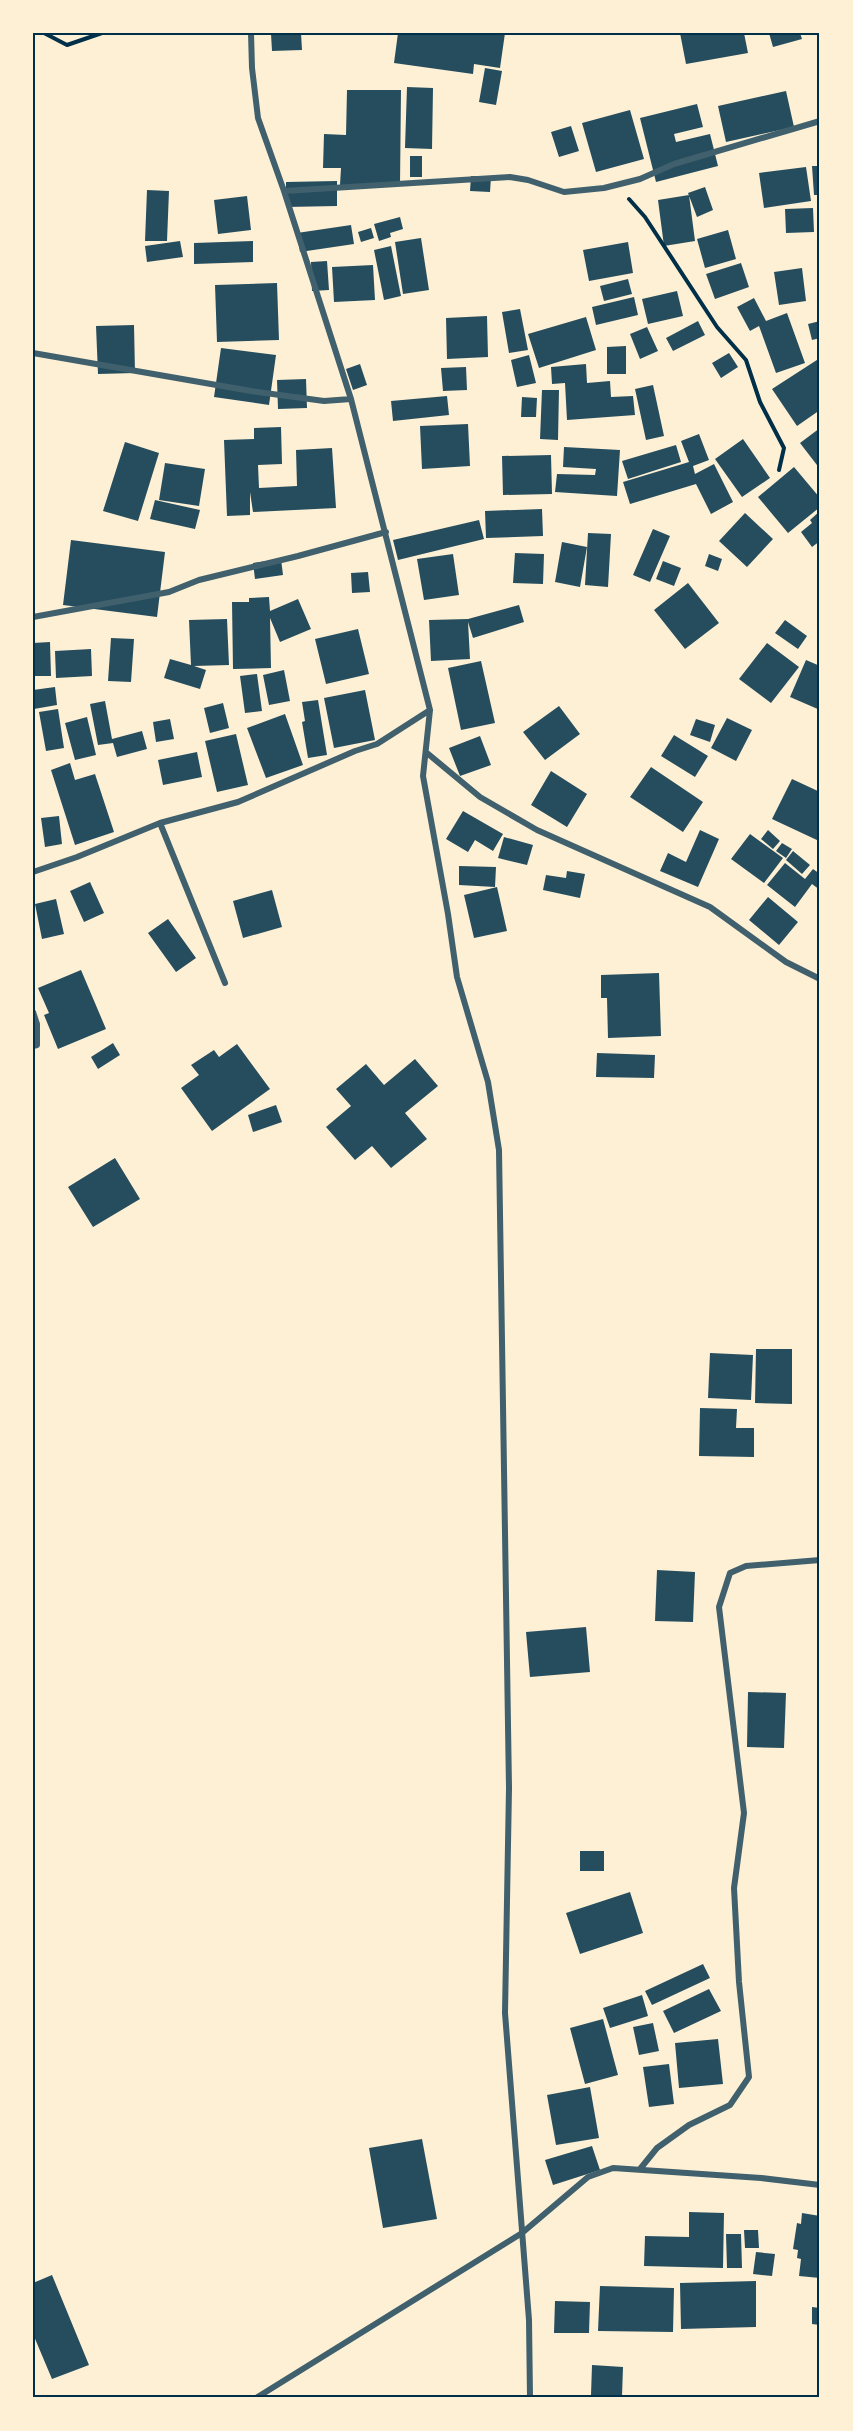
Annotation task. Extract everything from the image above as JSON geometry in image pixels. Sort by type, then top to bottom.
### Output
[{"type":"street","points":[[251,33],[252,68],[258,118],[351,399],[430,710],[423,776],[457,977],[488,1082],[499,1150],[509,1776],[505,2013],[529,2319],[530,2398]]},
{"type":"street","points":[[284,191],[510,177],[528,180],[564,192],[616,185],[640,179],[674,164],[820,121]]},
{"type":"street","points":[[33,353],[251,391],[324,401],[351,399]]},
{"type":"street","points":[[33,617],[170,592],[200,580],[386,532]]},
{"type":"street","points":[[33,872],[77,857],[159,823],[238,802],[355,751],[377,744],[430,710]]},
{"type":"street","points":[[427,753],[480,797],[527,824],[710,907],[786,962],[820,979]]},
{"type":"street","points":[[159,823],[225,983]]},
{"type":"street","points":[[33,1012],[38,1024],[37,1045],[33,1046]]},
{"type":"street","points":[[640,2169],[657,2148],[688,2125],[730,2104],[749,2077],[739,1982],[734,1888],[744,1813],[719,1607],[730,1573],[746,1566],[820,1560]]},
{"type":"street","points":[[256,2398],[522,2234],[588,2177],[613,2168],[761,2178],[820,2185]]},
{"type":"path","points":[[44,33],[66,45],[102,33]]},
{"type":"path","points":[[616,185],[645,217],[717,327],[746,360],[760,402],[784,448],[779,470]]},
{"type":"building","points":[[301,33],[302,50],[272,51],[271,34]]},
{"type":"building","points":[[398,33],[505,33],[500,68],[474,64],[473,74],[394,63]]},
{"type":"building","points":[[680,33],[744,33],[748,53],[686,64]]},
{"type":"building","points":[[769,33],[800,33],[802,39],[773,47]]},
{"type":"building","points":[[485,68],[502,71],[496,105],[479,102]]},
{"type":"building","points":[[407,87],[433,88],[432,149],[405,148]]},
{"type":"building","points":[[347,90],[401,90],[400,185],[340,185],[341,168],[323,168],[324,134],[346,135]]},
{"type":"building","points":[[786,91],[794,127],[726,142],[718,106]]},
{"type":"building","points":[[697,104],[703,127],[674,134],[676,142],[710,134],[718,166],[656,182],[640,118]]},
{"type":"building","points":[[630,110],[644,159],[596,172],[582,123]]},
{"type":"building","points":[[571,126],[579,151],[559,157],[551,132]]},
{"type":"building","points":[[410,156],[422,156],[422,177],[410,177]]},
{"type":"building","points":[[812,166],[820,166],[820,195],[814,195]]},
{"type":"building","points":[[806,167],[811,201],[764,208],[759,173]]},
{"type":"building","points":[[471,176],[491,177],[490,192],[470,191]]},
{"type":"building","points":[[337,181],[337,206],[286,207],[286,182]]},
{"type":"building","points":[[705,187],[713,210],[697,217],[688,193]]},
{"type":"building","points":[[147,190],[169,191],[167,241],[145,241]]},
{"type":"building","points":[[689,195],[695,241],[664,246],[658,200]]},
{"type":"building","points":[[247,196],[251,230],[218,234],[214,200]]},
{"type":"building","points":[[813,208],[814,232],[786,233],[785,209]]},
{"type":"building","points":[[400,217],[403,229],[390,233],[391,237],[379,241],[374,224]]},
{"type":"building","points":[[351,225],[354,244],[300,252],[297,233]]},
{"type":"building","points":[[371,228],[374,238],[361,242],[358,232]]},
{"type":"building","points":[[728,230],[736,259],[705,268],[697,239]]},
{"type":"building","points":[[421,238],[429,290],[403,294],[395,242]]},
{"type":"building","points":[[180,241],[183,257],[147,262],[145,246]]},
{"type":"building","points":[[253,241],[253,262],[194,264],[194,243]]},
{"type":"building","points":[[628,242],[633,273],[589,281],[583,250]]},
{"type":"building","points":[[391,246],[401,296],[384,300],[374,250]]},
{"type":"building","points":[[327,261],[329,290],[312,291],[311,262]]},
{"type":"building","points":[[741,263],[749,287],[715,299],[706,274]]},
{"type":"building","points":[[373,265],[375,300],[334,302],[332,267]]},
{"type":"building","points":[[802,268],[806,301],[779,305],[774,272]]},
{"type":"building","points":[[628,279],[632,294],[604,301],[600,286]]},
{"type":"building","points":[[277,283],[279,340],[217,342],[215,285]]},
{"type":"building","points":[[677,291],[683,316],[648,324],[642,299]]},
{"type":"building","points":[[634,297],[638,315],[596,325],[592,307]]},
{"type":"building","points":[[754,298],[766,321],[787,313],[805,363],[776,373],[759,326],[750,331],[737,307]]},
{"type":"building","points":[[520,309],[528,350],[509,353],[502,312]]},
{"type":"building","points":[[487,316],[488,357],[447,359],[446,318]]},
{"type":"building","points":[[586,317],[596,350],[539,368],[528,334]]},
{"type":"building","points":[[698,321],[705,335],[673,351],[666,338]]},
{"type":"building","points":[[820,321],[820,338],[812,340],[808,324]]},
{"type":"building","points":[[134,325],[135,373],[98,374],[96,326]]},
{"type":"building","points":[[647,327],[658,351],[640,359],[630,334]]},
{"type":"building","points":[[626,346],[626,374],[607,374],[607,347]]},
{"type":"building","points":[[221,348],[276,355],[269,405],[214,397]]},
{"type":"building","points":[[729,353],[738,367],[721,378],[712,363]]},
{"type":"building","points":[[529,355],[536,383],[517,387],[511,360]]},
{"type":"building","points":[[820,358],[820,410],[797,426],[772,389]]},
{"type":"building","points":[[360,364],[367,385],[353,390],[346,369]]},
{"type":"building","points":[[586,364],[587,383],[610,381],[611,397],[633,396],[635,415],[567,420],[565,383],[552,384],[551,367]]},
{"type":"building","points":[[466,367],[467,390],[443,391],[441,368]]},
{"type":"building","points":[[306,379],[307,408],[278,409],[277,380]]},
{"type":"building","points":[[653,385],[664,436],[646,440],[635,389]]},
{"type":"building","points":[[542,390],[559,390],[558,440],[540,439]]},
{"type":"building","points":[[447,396],[449,415],[393,421],[391,401]]},
{"type":"building","points":[[522,397],[537,398],[536,417],[521,417]]},
{"type":"building","points":[[468,424],[470,466],[422,469],[420,426]]},
{"type":"building","points":[[281,427],[282,464],[258,465],[259,488],[297,486],[296,450],[332,448],[336,508],[253,512],[250,492],[250,515],[227,516],[224,440],[254,439],[254,428]]},
{"type":"building","points":[[820,428],[820,469],[800,443]]},
{"type":"building","points":[[699,434],[709,460],[693,466],[695,474],[714,464],[733,502],[711,514],[696,484],[630,504],[623,482],[689,462],[681,441]]},
{"type":"building","points":[[743,439],[770,478],[742,497],[715,459]]},
{"type":"building","points":[[125,442],[159,453],[138,521],[103,511]]},
{"type":"building","points":[[676,445],[681,462],[628,479],[622,461]]},
{"type":"building","points":[[564,447],[620,450],[617,496],[555,492],[557,474],[595,475],[596,469],[563,467]]},
{"type":"building","points":[[551,455],[552,494],[503,495],[502,456]]},
{"type":"building","points":[[165,463],[205,469],[199,506],[159,500]]},
{"type":"building","points":[[794,467],[820,498],[820,507],[788,533],[758,497]]},
{"type":"building","points":[[155,500],[200,510],[195,529],[150,519]]},
{"type":"building","points":[[542,509],[543,536],[486,538],[485,511]]},
{"type":"building","points":[[820,511],[820,541],[812,547],[801,532],[812,523],[810,520]]},
{"type":"building","points":[[745,513],[773,539],[747,567],[719,541]]},
{"type":"building","points":[[479,520],[484,539],[398,560],[393,540]]},
{"type":"building","points":[[653,529],[670,536],[650,582],[633,575]]},
{"type":"building","points":[[588,533],[611,534],[608,587],[585,585]]},
{"type":"building","points":[[71,540],[165,552],[157,617],[63,605]]},
{"type":"building","points":[[562,542],[587,547],[580,587],[555,582]]},
{"type":"building","points":[[515,553],[544,554],[543,584],[513,583]]},
{"type":"building","points":[[453,554],[459,595],[424,600],[417,559]]},
{"type":"building","points":[[709,554],[722,559],[718,571],[705,566]]},
{"type":"building","points":[[281,559],[283,575],[255,579],[253,563]]},
{"type":"building","points":[[663,561],[681,568],[674,586],[656,579]]},
{"type":"building","points":[[368,572],[370,592],[352,593],[351,573]]},
{"type":"building","points":[[688,583],[719,623],[685,649],[654,610]]},
{"type":"building","points":[[269,597],[270,611],[298,599],[311,629],[280,642],[270,618],[271,668],[233,669],[232,602],[249,602],[249,598]]},
{"type":"building","points":[[519,605],[524,622],[473,638],[468,622],[470,659],[431,661],[429,620],[468,619]]},
{"type":"building","points":[[227,619],[229,665],[194,666],[206,670],[200,689],[164,678],[170,659],[191,665],[189,620]]},
{"type":"building","points":[[785,620],[807,636],[798,649],[775,633]]},
{"type":"building","points":[[358,629],[369,674],[326,684],[315,639]]},
{"type":"building","points":[[111,638],[134,639],[131,682],[108,681]]},
{"type":"building","points":[[50,642],[51,676],[33,676],[33,643]]},
{"type":"building","points":[[767,643],[799,667],[771,703],[739,679]]},
{"type":"building","points":[[91,649],[92,676],[56,678],[55,651]]},
{"type":"building","points":[[806,660],[820,666],[820,710],[790,697]]},
{"type":"building","points":[[481,661],[495,723],[461,730],[448,668]]},
{"type":"building","points":[[284,670],[290,701],[269,705],[263,675]]},
{"type":"building","points":[[257,674],[262,711],[245,713],[240,676]]},
{"type":"building","points":[[55,687],[57,705],[34,709],[33,690]]},
{"type":"building","points":[[365,690],[375,740],[334,748],[324,698]]},
{"type":"building","points":[[318,700],[327,755],[308,758],[302,722],[305,721],[302,702]]},
{"type":"building","points":[[105,701],[112,739],[142,731],[147,749],[117,757],[113,743],[98,745],[90,704]]},
{"type":"building","points":[[223,703],[229,728],[210,733],[204,708]]},
{"type":"building","points":[[559,706],[580,734],[545,760],[523,732]]},
{"type":"building","points":[[58,709],[64,748],[46,751],[39,712]]},
{"type":"building","points":[[285,714],[303,765],[266,778],[247,728]]},
{"type":"building","points":[[87,717],[96,755],[75,760],[65,723]]},
{"type":"building","points":[[727,718],[752,730],[736,761],[711,748]]},
{"type":"building","points":[[170,719],[174,739],[156,742],[153,722]]},
{"type":"building","points":[[696,719],[715,725],[710,742],[690,735]]},
{"type":"building","points":[[236,734],[248,785],[217,792],[205,741]]},
{"type":"building","points":[[674,735],[708,756],[695,777],[661,756]]},
{"type":"building","points":[[480,736],[491,765],[460,776],[449,748]]},
{"type":"building","points":[[197,752],[202,777],[163,785],[158,760]]},
{"type":"building","points":[[70,763],[75,780],[95,774],[114,832],[75,845],[51,770]]},
{"type":"building","points":[[651,767],[703,802],[683,832],[630,797]]},
{"type":"building","points":[[551,771],[587,794],[567,827],[531,805]]},
{"type":"building","points":[[792,779],[820,792],[819,841],[772,819]]},
{"type":"building","points":[[463,811],[503,834],[493,851],[475,840],[468,852],[446,839]]},
{"type":"building","points":[[59,816],[62,844],[45,847],[41,818]]},
{"type":"building","points":[[700,830],[719,839],[698,887],[660,871],[668,853],[686,862]]},
{"type":"building","points":[[768,830],[780,841],[773,849],[761,839]]},
{"type":"building","points":[[750,834],[783,858],[764,883],[731,859]]},
{"type":"building","points":[[504,837],[533,845],[527,865],[498,858]]},
{"type":"building","points":[[782,843],[792,849],[786,858],[776,851]]},
{"type":"building","points":[[793,851],[810,865],[802,874],[786,860]]},
{"type":"building","points":[[785,863],[805,879],[813,869],[820,874],[820,890],[812,884],[795,907],[767,885]]},
{"type":"building","points":[[459,866],[496,867],[495,887],[459,885]]},
{"type":"building","points":[[567,871],[585,874],[580,898],[543,890],[546,875],[566,878]]},
{"type":"building","points":[[90,882],[104,913],[84,922],[70,891]]},
{"type":"building","points":[[497,887],[507,931],[474,938],[464,895]]},
{"type":"building","points":[[272,890],[282,927],[243,938],[233,901]]},
{"type":"building","points":[[768,897],[798,922],[779,945],[749,920]]},
{"type":"building","points":[[56,899],[64,934],[42,939],[35,904]]},
{"type":"building","points":[[168,919],[196,958],[176,972],[148,933]]},
{"type":"building","points":[[81,970],[106,1029],[58,1049],[44,1015],[49,1013],[38,988]]},
{"type":"building","points":[[659,973],[661,1036],[608,1038],[607,998],[601,998],[601,975]]},
{"type":"building","points":[[113,1043],[120,1055],[98,1069],[91,1057]]},
{"type":"building","points":[[237,1044],[270,1089],[212,1131],[181,1088],[199,1075],[191,1065],[214,1050],[219,1057]]},
{"type":"building","points":[[597,1053],[655,1055],[654,1078],[596,1077]]},
{"type":"building","points":[[415,1059],[438,1086],[405,1113],[427,1139],[391,1168],[372,1146],[355,1160],[326,1127],[351,1106],[336,1089],[366,1064],[384,1085]]},
{"type":"building","points":[[276,1105],[282,1122],[253,1132],[248,1115]]},
{"type":"building","points":[[115,1158],[140,1199],[93,1227],[68,1187]]},
{"type":"building","points":[[756,1349],[792,1349],[792,1404],[755,1403]]},
{"type":"building","points":[[710,1353],[753,1355],[751,1400],[708,1398]]},
{"type":"building","points":[[700,1408],[737,1409],[736,1428],[754,1428],[754,1457],[699,1456]]},
{"type":"building","points":[[657,1570],[695,1572],[693,1622],[655,1621]]},
{"type":"building","points":[[586,1627],[590,1672],[530,1677],[526,1632]]},
{"type":"building","points":[[748,1692],[786,1693],[784,1748],[747,1747]]},
{"type":"building","points":[[580,1851],[604,1851],[604,1871],[580,1871]]},
{"type":"building","points":[[630,1892],[643,1933],[580,1954],[566,1913]]},
{"type":"building","points":[[703,1964],[710,1978],[652,2005],[645,1991]]},
{"type":"building","points":[[709,1989],[721,2011],[674,2033],[663,2011]]},
{"type":"building","points":[[642,1995],[648,2016],[610,2028],[603,2008]]},
{"type":"building","points":[[603,2019],[618,2075],[585,2084],[570,2028]]},
{"type":"building","points":[[653,2023],[659,2051],[639,2055],[633,2027]]},
{"type":"building","points":[[718,2039],[723,2084],[679,2088],[675,2043]]},
{"type":"building","points":[[669,2064],[674,2104],[649,2107],[643,2067]]},
{"type":"building","points":[[590,2087],[599,2138],[556,2145],[547,2095]]},
{"type":"building","points":[[422,2139],[437,2219],[383,2228],[369,2148]]},
{"type":"building","points":[[592,2146],[600,2170],[553,2185],[545,2160]]},
{"type":"building","points":[[689,2212],[724,2213],[723,2268],[644,2266],[645,2236],[689,2237]]},
{"type":"building","points":[[802,2213],[820,2216],[820,2278],[799,2276],[801,2259],[797,2258],[798,2250],[793,2249],[797,2223],[801,2224]]},
{"type":"building","points":[[744,2230],[758,2230],[759,2248],[745,2248]]},
{"type":"building","points":[[726,2234],[741,2234],[742,2268],[727,2268]]},
{"type":"building","points":[[756,2252],[775,2254],[772,2276],[753,2274]]},
{"type":"building","points":[[52,2275],[89,2365],[52,2379],[33,2334],[33,2283]]},
{"type":"building","points":[[756,2281],[756,2327],[681,2329],[680,2283]]},
{"type":"building","points":[[600,2286],[674,2288],[673,2332],[598,2331]]},
{"type":"building","points":[[555,2301],[590,2302],[589,2333],[554,2333]]},
{"type":"building","points":[[812,2307],[820,2308],[820,2325],[812,2324]]},
{"type":"building","points":[[592,2365],[623,2367],[622,2396],[591,2395]]}]
